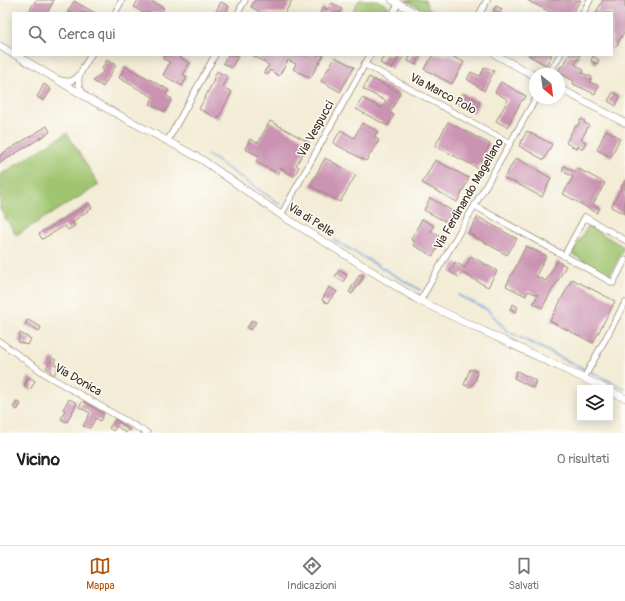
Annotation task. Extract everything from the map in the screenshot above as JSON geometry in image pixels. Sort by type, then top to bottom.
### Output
[{"type":"street","points":[[116,12],[122,0]]},
{"type":"street","points":[[239,12],[245,0]]},
{"type":"street","points":[[481,12],[488,0]]},
{"type":"street","points":[[584,12],[590,0]]},
{"type":"street","points":[[393,12],[395,2],[414,12]]},
{"type":"street","points":[[0,46],[12,53]]},
{"type":"street","name":"Via di Pelle","points":[[18,56],[91,100],[201,159],[281,214],[420,301],[585,376],[599,385]]},
{"type":"street","points":[[90,56],[78,81],[79,87],[91,100]]},
{"type":"street","points":[[168,140],[214,56]]},
{"type":"street","name":"Via Vespucci","points":[[281,214],[369,56]]},
{"type":"street","points":[[498,56],[529,73]]},
{"type":"street","points":[[553,68],[559,56]]},
{"type":"street","name":"Via Marco Polo","points":[[364,64],[510,143]]},
{"type":"street","points":[[51,76],[68,82],[75,80],[81,73]]},
{"type":"street","points":[[565,91],[625,123]]},
{"type":"street","name":"Via Ferdinando Magellano","points":[[420,301],[533,104]]},
{"type":"street","points":[[475,206],[613,283],[625,260]]},
{"type":"street","points":[[564,256],[585,217],[625,240]]},
{"type":"street","points":[[585,376],[625,303]]},
{"type":"street","name":"Via Donica","points":[[0,342],[48,376],[147,433]]},
{"type":"street","points":[[613,392],[625,398]]},
{"type":"green space","points":[[359,0],[377,0],[388,6],[389,11],[356,12],[353,10]]},
{"type":"green space","points":[[405,0],[425,0],[428,8],[436,12],[429,12]]},
{"type":"green space","points":[[67,133],[99,185],[16,235],[0,209],[0,175]]},
{"type":"green space","points":[[588,226],[624,247],[610,275],[572,254]]},
{"type":"building","points":[[36,0],[54,0],[48,12],[29,12]]},
{"type":"building","points":[[138,0],[149,0],[164,8],[162,12],[142,12],[134,7]]},
{"type":"building","points":[[255,0],[292,0],[286,12],[260,12],[251,7]]},
{"type":"building","points":[[527,0],[581,0],[573,12],[550,12]]},
{"type":"building","points":[[603,0],[625,0],[625,30],[616,47],[613,45],[613,12],[597,12]]},
{"type":"building","points":[[74,1],[93,12],[68,12]]},
{"type":"building","points":[[221,2],[229,6],[226,12],[216,12]]},
{"type":"building","points":[[332,3],[342,9],[340,12],[320,12],[323,7],[327,10]]},
{"type":"building","points":[[496,6],[502,9],[500,12],[493,11]]},
{"type":"building","points":[[164,56],[178,56],[190,63],[183,75],[187,77],[182,86],[163,75],[170,62],[163,59]]},
{"type":"building","points":[[227,56],[238,56],[231,68],[223,63]]},
{"type":"building","points":[[254,56],[323,56],[310,78],[293,69],[296,64],[288,60],[279,76],[270,70],[268,75],[264,72],[269,65]]},
{"type":"building","points":[[384,56],[399,56],[392,69],[380,63]]},
{"type":"building","points":[[410,56],[420,56],[416,65],[408,61]]},
{"type":"building","points":[[432,56],[451,56],[464,62],[452,84],[424,69]]},
{"type":"building","points":[[530,56],[551,56],[546,65]]},
{"type":"building","points":[[568,56],[579,56],[575,64],[584,70],[582,73],[592,77],[590,82],[599,86],[595,94],[573,84],[574,81],[565,76],[565,68],[560,68],[561,66],[562,67]]},
{"type":"building","points":[[593,56],[599,60],[596,64],[591,61]]},
{"type":"building","points":[[335,57],[354,67],[340,92],[321,81]]},
{"type":"building","points":[[107,60],[116,65],[103,87],[93,81],[103,72],[102,68]]},
{"type":"building","points":[[125,66],[169,90],[166,95],[172,99],[165,112],[150,104],[153,97],[119,78]]},
{"type":"building","points":[[485,67],[494,71],[484,91],[467,79],[471,72],[480,76]]},
{"type":"building","points":[[217,71],[228,77],[223,87],[232,92],[218,119],[199,109]]},
{"type":"building","points":[[369,77],[400,93],[390,113],[394,115],[388,126],[356,109],[362,98],[382,108],[386,101],[363,89]]},
{"type":"building","points":[[501,82],[526,96],[524,100],[522,100],[507,127],[496,121],[508,100],[495,92]]},
{"type":"building","points":[[44,84],[51,89],[44,101],[37,97]]},
{"type":"building","points":[[613,92],[620,96],[616,106],[608,101]]},
{"type":"building","points":[[463,93],[480,102],[474,113],[458,104]]},
{"type":"building","points":[[581,119],[585,121],[584,123],[589,125],[581,140],[586,142],[582,149],[578,146],[577,149],[566,143],[575,126],[577,127]]},
{"type":"building","points":[[270,121],[310,143],[296,165],[299,167],[294,176],[280,168],[278,174],[256,162],[259,156],[245,149],[250,139],[258,143]]},
{"type":"building","points":[[448,122],[490,144],[478,168],[435,146]]},
{"type":"building","points":[[362,123],[378,131],[374,137],[379,140],[366,161],[333,143],[341,130],[354,138]]},
{"type":"building","points":[[47,126],[50,132],[0,163],[0,155]]},
{"type":"building","points":[[606,130],[620,138],[611,157],[597,150]]},
{"type":"building","points":[[527,131],[552,144],[544,160],[519,146]]},
{"type":"building","points":[[325,158],[356,175],[340,202],[310,186]]},
{"type":"building","points":[[516,158],[551,178],[542,197],[504,178]]},
{"type":"building","points":[[435,160],[469,178],[457,202],[422,183]]},
{"type":"building","points":[[564,166],[575,172],[577,168],[605,183],[593,204],[600,208],[597,213],[563,194],[573,177],[562,171]]},
{"type":"building","points":[[625,180],[625,214],[611,207]]},
{"type":"building","points":[[430,198],[456,213],[450,224],[424,210]]},
{"type":"building","points":[[89,203],[92,208],[72,222],[75,226],[68,230],[65,226],[42,239],[39,234]]},
{"type":"building","points":[[478,217],[517,239],[507,255],[468,233]]},
{"type":"building","points":[[422,219],[434,226],[431,231],[443,238],[433,256],[413,245],[415,242],[411,239]]},
{"type":"building","points":[[526,246],[546,256],[536,276],[546,281],[557,261],[566,266],[542,308],[533,303],[538,295],[528,291],[526,296],[506,286]]},
{"type":"building","points":[[471,256],[497,271],[488,287],[462,273],[459,277],[450,272],[455,262],[465,268]]},
{"type":"building","points":[[339,270],[347,275],[343,282],[335,277]]},
{"type":"building","points":[[360,274],[364,277],[352,294],[349,292]]},
{"type":"building","points":[[572,279],[615,301],[593,343],[550,321]]},
{"type":"building","points":[[329,287],[337,292],[327,303],[322,300]]},
{"type":"building","points":[[513,304],[518,307],[515,312],[510,309]]},
{"type":"building","points":[[28,320],[41,327],[40,331],[25,325]]},
{"type":"building","points":[[252,320],[256,322],[251,330],[247,328]]},
{"type":"building","points":[[20,333],[31,339],[28,345],[18,342]]},
{"type":"building","points":[[52,358],[56,360],[54,364],[58,366],[54,375],[46,368]]},
{"type":"building","points":[[470,369],[477,371],[476,379],[471,387],[464,385]]},
{"type":"building","points":[[517,371],[536,381],[533,388],[514,378]]},
{"type":"building","points":[[29,377],[35,381],[30,390],[24,386]]},
{"type":"building","points":[[69,399],[77,403],[67,422],[61,419],[65,410],[63,409]]},
{"type":"building","points":[[83,401],[104,414],[100,421],[96,418],[90,428],[83,426],[90,413],[79,407]]},
{"type":"building","points":[[17,402],[21,404],[17,410],[13,407]]},
{"type":"building","points":[[115,419],[129,429],[126,433],[117,426],[113,431],[109,428]]},
{"type":"waterway","points":[[208,155],[280,204]]},
{"type":"waterway","points":[[334,240],[420,290]]},
{"type":"waterway","points":[[458,295],[488,310],[507,331],[586,370]]},
{"type":"waterway","points":[[589,371],[625,389]]}]
